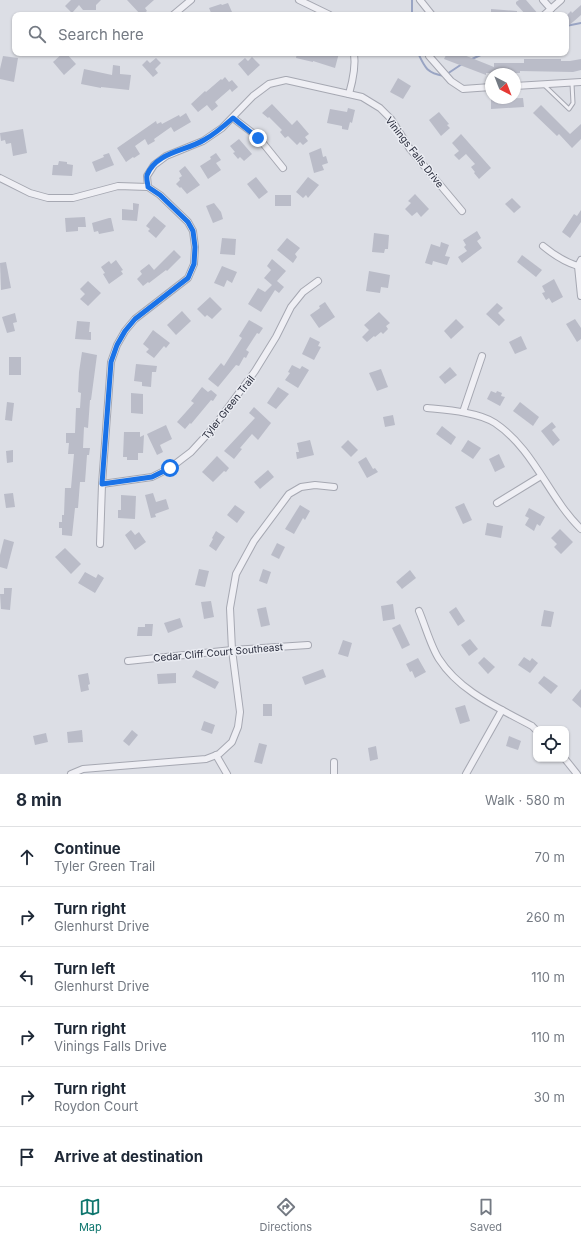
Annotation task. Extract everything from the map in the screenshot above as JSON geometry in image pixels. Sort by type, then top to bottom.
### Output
[{"type":"street","points":[[177,12],[191,0]]},
{"type":"street","points":[[299,0],[324,12]]},
{"type":"street","points":[[420,0],[430,12]]},
{"type":"street","points":[[543,0],[551,9]]},
{"type":"street","points":[[548,12],[560,0]]},
{"type":"street","points":[[349,94],[354,77],[354,56]]},
{"type":"street","points":[[429,56],[451,81],[463,89],[485,87]]},
{"type":"street","name":"Vinings Falls Drive","points":[[148,187],[147,176],[154,165],[166,156],[203,141],[222,128],[253,96],[269,84],[286,80],[362,97],[380,108],[391,119],[410,149],[462,211]]},
{"type":"street","points":[[521,86],[572,84],[581,82]]},
{"type":"street","points":[[233,118],[258,138],[283,168]]},
{"type":"street","points":[[0,178],[30,193],[48,198],[73,198],[118,186],[148,187],[160,195],[188,222],[193,231],[195,247],[194,264],[188,278],[135,319],[125,331],[117,345],[111,362],[102,484],[100,544]]},
{"type":"street","points":[[543,246],[567,263],[580,263],[581,296]]},
{"type":"street","name":"Tyler Green Trail","points":[[102,484],[152,477],[170,468],[192,452],[213,428],[255,371],[276,338],[291,307],[303,292],[318,281]]},
{"type":"street","points":[[463,412],[482,356]]},
{"type":"street","points":[[427,408],[469,413],[494,423],[512,438],[524,451],[557,500],[581,529]]},
{"type":"street","points":[[497,503],[541,476]]},
{"type":"street","points":[[71,774],[83,769],[206,759],[219,754],[232,742],[238,727],[240,712],[232,650],[230,608],[236,574],[254,541],[289,494],[301,487],[315,485],[334,487]]},
{"type":"street","points":[[419,611],[438,658],[451,675],[471,692],[533,728]]},
{"type":"street","name":"Cedar Cliff Court Southeast","points":[[128,661],[232,650],[308,645]]},
{"type":"street","points":[[466,774],[502,710]]},
{"type":"street","points":[[216,755],[227,774]]},
{"type":"street","points":[[334,762],[334,774]]},
{"type":"street","points":[[567,762],[577,774]]},
{"type":"lane","points":[[544,85],[568,109],[573,104],[572,84]]},
{"type":"building","points":[[71,0],[101,0],[96,5],[96,10],[83,10],[79,5],[73,12],[71,12],[65,6]]},
{"type":"building","points":[[127,0],[154,0],[145,8],[147,11],[146,12],[138,12]]},
{"type":"building","points":[[519,0],[526,0],[536,12],[523,12],[516,2]]},
{"type":"building","points":[[228,3],[232,12],[211,12],[209,8],[221,4]]},
{"type":"building","points":[[581,5],[581,15],[569,25],[569,13],[571,11],[572,13]]},
{"type":"building","points":[[491,9],[517,11],[517,12],[491,12]]},
{"type":"building","points":[[3,56],[18,58],[14,82],[0,79],[0,69]]},
{"type":"building","points":[[60,56],[69,56],[76,64],[64,75],[53,62]]},
{"type":"building","points":[[296,56],[338,56],[335,68],[313,61],[296,58]]},
{"type":"building","points":[[446,56],[466,56],[494,67],[494,63],[524,63],[524,59],[561,59],[561,61],[570,61],[581,59],[581,70],[573,72],[521,71],[521,68],[485,68],[485,75],[444,59]]},
{"type":"building","points":[[252,57],[260,65],[248,76],[238,64],[245,58],[248,61]]},
{"type":"building","points":[[156,58],[161,63],[155,69],[158,73],[153,77],[142,65],[147,60],[150,63]]},
{"type":"building","points":[[113,65],[120,66],[120,74],[131,75],[129,90],[101,88],[81,84],[84,69],[112,75]]},
{"type":"building","points":[[225,77],[229,82],[232,80],[238,87],[232,92],[230,89],[215,102],[218,106],[212,111],[207,105],[198,112],[191,104],[205,91],[206,92]]},
{"type":"building","points":[[398,78],[411,86],[403,99],[390,92]]},
{"type":"building","points":[[521,98],[523,98],[524,107],[491,109],[491,104],[521,104]]},
{"type":"building","points":[[272,104],[292,125],[297,120],[309,134],[305,137],[308,141],[303,145],[300,142],[297,145],[288,136],[285,138],[280,132],[282,130],[269,117],[268,118],[262,113]]},
{"type":"building","points":[[541,105],[570,134],[581,124],[581,139],[572,148],[559,134],[557,136],[533,113]]},
{"type":"building","points":[[348,108],[355,110],[352,123],[350,122],[348,130],[342,129],[342,126],[327,123],[330,109],[347,112]]},
{"type":"building","points":[[439,112],[449,124],[447,125],[450,128],[441,136],[429,120]]},
{"type":"building","points":[[186,113],[191,122],[174,132],[171,127],[148,145],[145,139],[135,146],[140,154],[126,162],[117,148],[156,121],[157,124],[161,122],[162,124]]},
{"type":"building","points":[[23,129],[27,153],[13,156],[11,143],[6,144],[5,140],[1,141],[0,133]]},
{"type":"building","points":[[461,134],[491,168],[479,179],[471,167],[475,164],[466,154],[459,160],[454,155],[459,151],[452,143]]},
{"type":"building","points":[[239,139],[252,154],[244,161],[240,157],[238,159],[230,146]]},
{"type":"building","points":[[321,148],[323,157],[326,156],[328,163],[322,165],[324,170],[314,173],[309,153]]},
{"type":"building","points":[[109,153],[114,165],[96,172],[92,162]]},
{"type":"building","points":[[216,153],[221,160],[216,163],[221,170],[208,179],[200,166],[211,159],[210,157]]},
{"type":"building","points":[[59,161],[67,162],[67,164],[73,165],[72,176],[52,175],[53,165],[58,165]]},
{"type":"building","points":[[185,166],[200,185],[187,194],[176,184],[182,176],[179,171]]},
{"type":"building","points":[[256,177],[268,192],[259,199],[247,184]]},
{"type":"building","points":[[308,177],[319,185],[308,198],[306,195],[303,198],[296,192]]},
{"type":"building","points":[[415,194],[429,209],[421,217],[417,212],[412,216],[405,209],[411,203],[408,201]]},
{"type":"building","points":[[275,195],[291,195],[291,206],[275,206]]},
{"type":"building","points":[[512,198],[521,207],[514,213],[505,204]]},
{"type":"building","points":[[133,203],[139,204],[137,221],[122,220],[122,209],[133,210]]},
{"type":"building","points":[[214,203],[221,212],[223,219],[213,223],[206,206]]},
{"type":"building","points":[[581,210],[581,222],[570,238],[562,232],[574,214],[577,216]]},
{"type":"building","points":[[154,216],[166,226],[156,238],[148,231],[150,229],[146,226]]},
{"type":"building","points":[[85,217],[86,227],[78,227],[78,231],[66,232],[65,218]]},
{"type":"building","points":[[111,218],[114,231],[99,234],[98,231],[94,232],[92,223]]},
{"type":"building","points":[[477,231],[481,238],[477,241],[482,248],[462,263],[458,257],[467,251],[464,247],[466,245],[463,240]]},
{"type":"building","points":[[374,233],[389,235],[388,249],[385,249],[384,253],[372,252]]},
{"type":"building","points":[[222,238],[236,239],[235,255],[220,254]]},
{"type":"building","points":[[287,238],[300,248],[295,254],[297,257],[293,263],[277,250]]},
{"type":"building","points":[[441,242],[449,245],[445,256],[450,257],[447,265],[433,261],[432,265],[425,263],[431,244],[440,247]]},
{"type":"building","points":[[174,250],[181,257],[167,271],[166,270],[143,286],[137,279],[142,274],[140,271],[149,264],[154,270]]},
{"type":"building","points":[[522,255],[542,270],[536,277],[517,262]]},
{"type":"building","points":[[272,259],[286,271],[277,281],[284,287],[279,293],[275,290],[261,312],[248,304],[258,288],[265,292],[272,285],[264,278],[271,270],[267,266]]},
{"type":"building","points":[[116,260],[123,270],[121,271],[123,274],[109,284],[101,267],[109,261],[111,264]]},
{"type":"building","points":[[6,262],[11,288],[1,290],[0,263]]},
{"type":"building","points":[[222,266],[237,272],[232,283],[227,280],[224,287],[214,283]]},
{"type":"building","points":[[369,271],[390,275],[388,288],[381,287],[380,293],[366,291]]},
{"type":"building","points":[[554,279],[563,297],[552,303],[549,298],[546,300],[542,293],[545,292],[542,286]]},
{"type":"building","points":[[88,281],[101,293],[88,306],[80,299],[85,294],[80,289]]},
{"type":"building","points":[[210,297],[222,309],[212,319],[207,315],[205,317],[197,309]]},
{"type":"building","points":[[325,302],[335,317],[319,328],[310,315],[320,308],[319,306]]},
{"type":"building","points":[[497,303],[503,308],[498,313],[505,320],[499,326],[486,314]]},
{"type":"building","points":[[182,311],[191,321],[176,335],[167,325]]},
{"type":"building","points":[[379,312],[390,323],[386,326],[388,329],[383,334],[381,332],[367,342],[362,337],[369,330],[364,325]]},
{"type":"building","points":[[15,313],[17,322],[13,323],[15,331],[7,333],[2,317]]},
{"type":"building","points":[[456,319],[464,327],[451,339],[444,331]]},
{"type":"building","points":[[575,319],[581,328],[581,339],[577,342],[566,324]]},
{"type":"building","points":[[249,320],[263,328],[259,334],[257,333],[246,350],[249,352],[246,358],[244,357],[239,366],[236,365],[218,387],[208,379],[221,363],[224,366],[242,338],[239,336]]},
{"type":"building","points":[[77,321],[90,322],[89,332],[91,332],[91,340],[75,339]]},
{"type":"building","points":[[153,330],[170,343],[166,348],[164,346],[154,358],[146,352],[149,349],[143,344]]},
{"type":"building","points":[[521,336],[527,349],[515,354],[509,342]]},
{"type":"building","points":[[310,337],[320,342],[318,346],[321,347],[314,360],[302,354]]},
{"type":"building","points":[[82,352],[97,355],[90,400],[88,428],[84,427],[83,448],[90,448],[89,455],[87,455],[85,482],[80,482],[78,508],[75,508],[72,536],[62,535],[62,528],[59,528],[59,522],[62,522],[62,515],[64,515],[65,488],[71,488],[74,454],[68,454],[69,443],[66,443],[66,433],[75,433],[76,408],[80,408],[81,393],[78,392]]},
{"type":"building","points":[[9,357],[21,357],[21,375],[9,375]]},
{"type":"building","points":[[136,364],[157,366],[156,372],[152,372],[151,387],[142,386],[142,382],[134,381]]},
{"type":"building","points":[[292,365],[300,369],[302,366],[309,370],[298,388],[285,380],[290,373],[288,372]]},
{"type":"building","points":[[450,367],[457,375],[445,384],[439,377]]},
{"type":"building","points":[[381,369],[388,387],[377,391],[369,373]]},
{"type":"building","points":[[202,387],[208,392],[211,390],[217,395],[185,429],[177,422],[194,403],[191,401]]},
{"type":"building","points":[[278,387],[289,394],[276,409],[267,403]]},
{"type":"building","points":[[491,391],[502,393],[501,396],[505,397],[500,406],[487,399]]},
{"type":"building","points":[[131,393],[143,394],[143,414],[131,413]]},
{"type":"building","points":[[7,402],[14,403],[12,421],[5,420]]},
{"type":"building","points":[[520,402],[539,417],[533,426],[513,411]]},
{"type":"building","points":[[254,407],[271,423],[258,440],[252,434],[240,448],[242,449],[234,459],[224,451],[255,418],[249,413]]},
{"type":"building","points":[[393,415],[395,425],[385,427],[383,417]]},
{"type":"building","points":[[552,422],[556,427],[552,430],[560,440],[553,446],[541,431]]},
{"type":"building","points":[[166,425],[172,439],[160,445],[163,452],[157,455],[147,434]]},
{"type":"building","points":[[442,426],[456,437],[451,445],[436,434]]},
{"type":"building","points":[[124,432],[140,432],[140,437],[144,435],[143,453],[138,453],[138,460],[127,460],[127,457],[123,457]]},
{"type":"building","points":[[310,440],[314,455],[297,459],[296,452],[299,452],[297,443]]},
{"type":"building","points":[[348,440],[358,450],[351,457],[341,447]]},
{"type":"building","points":[[468,440],[481,448],[473,459],[461,451]]},
{"type":"building","points":[[13,450],[13,462],[7,463],[6,451]]},
{"type":"building","points":[[499,454],[505,467],[495,472],[489,459]]},
{"type":"building","points":[[217,456],[229,468],[213,482],[202,472]]},
{"type":"building","points":[[366,457],[373,469],[375,468],[378,472],[367,478],[358,462]]},
{"type":"building","points":[[268,470],[274,477],[260,489],[254,482]]},
{"type":"building","points":[[13,493],[15,507],[6,508],[4,494]]},
{"type":"building","points":[[153,493],[156,502],[166,499],[169,509],[155,514],[156,517],[151,518],[145,495]]},
{"type":"building","points":[[121,495],[136,496],[135,519],[118,518],[118,510],[121,510]]},
{"type":"building","points":[[464,503],[472,520],[463,524],[455,507]]},
{"type":"building","points":[[235,505],[245,512],[237,523],[227,515]]},
{"type":"building","points":[[300,505],[310,511],[305,520],[303,518],[294,534],[285,529]]},
{"type":"building","points":[[529,508],[545,517],[540,526],[537,524],[534,531],[525,525],[529,518],[525,516]]},
{"type":"building","points":[[487,523],[503,526],[501,538],[485,535]]},
{"type":"building","points":[[560,529],[573,542],[561,554],[554,547],[557,544],[551,538]]},
{"type":"building","points":[[131,530],[135,535],[139,532],[146,542],[135,550],[125,535]]},
{"type":"building","points":[[216,531],[225,537],[216,551],[209,546]]},
{"type":"building","points":[[4,539],[14,542],[7,569],[0,567],[0,555]]},
{"type":"building","points":[[277,543],[285,547],[279,559],[271,555]]},
{"type":"building","points":[[65,548],[81,564],[71,574],[55,557]]},
{"type":"building","points":[[199,569],[209,571],[205,587],[195,585]]},
{"type":"building","points":[[263,569],[271,572],[267,584],[259,581]]},
{"type":"building","points":[[410,570],[416,578],[402,589],[396,582]]},
{"type":"building","points":[[85,572],[96,578],[98,574],[104,578],[95,593],[78,583]]},
{"type":"building","points":[[4,588],[12,588],[10,610],[1,609],[0,594],[4,594]]},
{"type":"building","points":[[211,601],[214,617],[204,619],[201,602]]},
{"type":"building","points":[[393,604],[395,619],[383,621],[381,606]]},
{"type":"building","points":[[266,607],[270,625],[261,627],[257,609]]},
{"type":"building","points":[[456,607],[465,621],[458,626],[449,612]]},
{"type":"building","points":[[544,610],[554,612],[551,627],[541,626]]},
{"type":"building","points":[[180,618],[183,627],[168,633],[164,623]]},
{"type":"building","points":[[145,624],[153,624],[152,636],[137,636],[138,627],[145,627]]},
{"type":"building","points":[[400,624],[410,645],[402,649],[392,628]]},
{"type":"building","points":[[470,639],[478,649],[469,656],[461,645]]},
{"type":"building","points":[[343,640],[352,643],[348,657],[338,654]]},
{"type":"building","points":[[484,657],[495,667],[488,674],[478,663]]},
{"type":"building","points":[[524,657],[530,661],[532,658],[538,663],[530,673],[518,665]]},
{"type":"building","points":[[418,658],[426,672],[415,678],[412,671],[410,672],[406,664]]},
{"type":"building","points":[[323,669],[326,677],[305,685],[302,677]]},
{"type":"building","points":[[196,670],[219,682],[215,689],[192,677]]},
{"type":"building","points":[[88,673],[90,684],[88,685],[89,690],[81,692],[78,675]]},
{"type":"building","points":[[176,673],[176,683],[158,684],[157,674]]},
{"type":"building","points":[[544,676],[558,686],[551,694],[538,683]]},
{"type":"building","points":[[581,689],[581,708],[572,700]]},
{"type":"building","points":[[263,704],[272,704],[272,716],[263,716]]},
{"type":"building","points":[[465,705],[470,721],[460,724],[455,708]]},
{"type":"building","points":[[204,721],[215,725],[212,734],[201,730]]},
{"type":"building","points":[[82,730],[83,742],[68,743],[67,732]]},
{"type":"building","points":[[132,730],[138,735],[129,746],[123,741]]},
{"type":"building","points":[[46,733],[48,742],[35,745],[33,736]]},
{"type":"building","points":[[509,736],[521,741],[518,750],[506,746]]},
{"type":"building","points":[[259,743],[267,745],[262,764],[254,762]]},
{"type":"building","points":[[376,746],[378,759],[370,761],[368,748]]},
{"type":"waterway","points":[[412,0],[412,12]]},
{"type":"waterway","points":[[569,25],[581,23]]},
{"type":"waterway","points":[[420,56],[427,69],[438,75],[444,76],[462,64]]},
{"type":"waterway","points":[[472,59],[478,56]]},
{"type":"route","points":[[170,468],[152,477],[102,484],[111,362],[117,345],[125,331],[135,319],[188,278],[194,264],[195,247],[193,231],[188,222],[160,195],[148,187],[147,176],[154,165],[166,156],[203,141],[222,128],[233,118],[258,138]]}]
